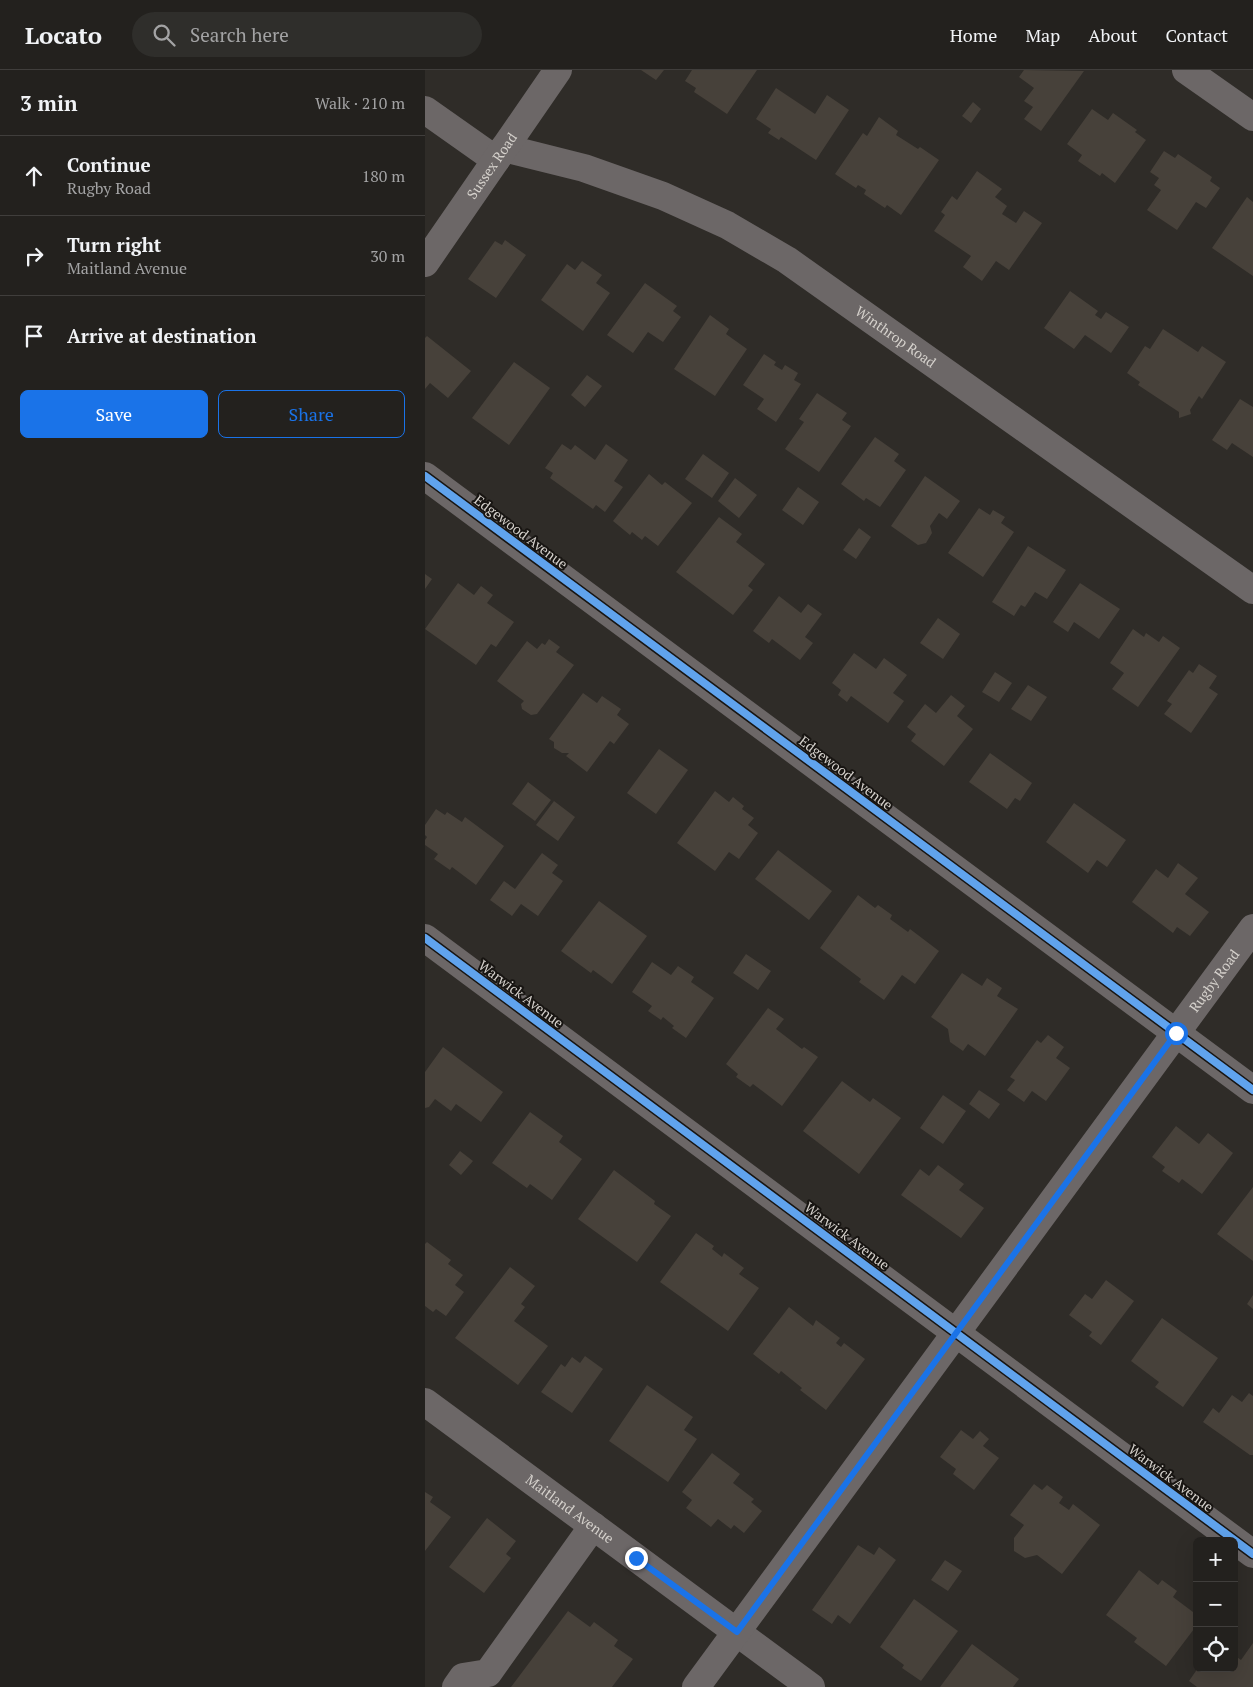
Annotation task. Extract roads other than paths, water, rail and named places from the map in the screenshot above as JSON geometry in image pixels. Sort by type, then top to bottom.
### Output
[{"type":"street","name":"Sussex Road","points":[[425,263],[558,70]]},
{"type":"street","points":[[1187,70],[1253,117]]},
{"type":"street","name":"Winthrop Road","points":[[425,110],[500,154],[584,168],[663,196],[727,225],[787,260],[1253,590]]},
{"type":"street","name":"Edgewood Avenue","points":[[425,476],[1253,1090]]},
{"type":"street","name":"Rugby Road","points":[[696,1687],[1253,928]]},
{"type":"street","name":"Warwick Avenue","points":[[425,938],[1253,1554]]},
{"type":"street","name":"Maitland Avenue","points":[[425,1402],[811,1687]]},
{"type":"street","points":[[456,1687],[463,1677],[488,1673],[593,1526]]}]
